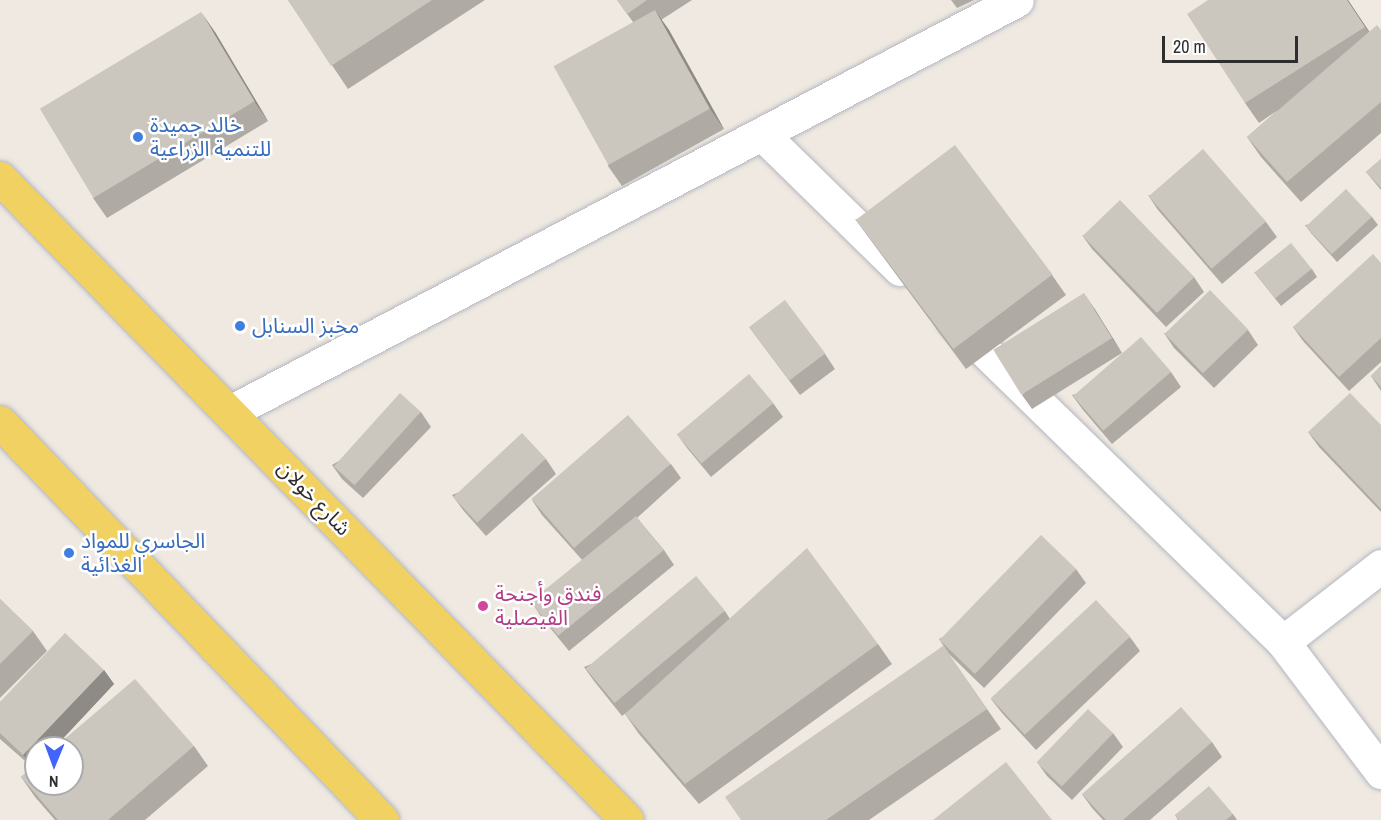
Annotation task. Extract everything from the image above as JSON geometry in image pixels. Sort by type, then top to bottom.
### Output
[{"type":"main road","name":"شارع خولان","points":[[0,178],[627,820]]},
{"type":"main road","points":[[0,422],[382,820]]},
{"type":"street","points":[[230,412],[1017,0]]},
{"type":"street","points":[[762,134],[1283,642],[1381,772]]},
{"type":"street","points":[[1283,642],[1381,566]]},
{"type":"building","points":[[288,0],[432,0],[331,66]]},
{"type":"building","points":[[617,0],[647,0],[627,14]]},
{"type":"building","points":[[1208,0],[1347,0],[1365,27],[1245,103],[1187,14]]},
{"type":"building","points":[[655,10],[710,109],[608,165],[554,66]]},
{"type":"building","points":[[201,12],[255,101],[93,198],[40,109]]},
{"type":"building","points":[[1377,25],[1381,30],[1381,102],[1287,182],[1247,137]]},
{"type":"building","points":[[955,145],[1052,274],[953,349],[856,220]]},
{"type":"building","points":[[1203,149],[1266,221],[1212,269],[1149,196]]},
{"type":"building","points":[[1381,159],[1381,188],[1366,172]]},
{"type":"building","points":[[1346,189],[1372,217],[1332,254],[1306,227]]},
{"type":"building","points":[[1120,200],[1194,277],[1157,313],[1083,236]]},
{"type":"building","points":[[1291,243],[1312,269],[1275,298],[1254,273]]},
{"type":"building","points":[[1373,254],[1381,263],[1381,338],[1339,377],[1293,327]]},
{"type":"building","points":[[1210,290],[1248,330],[1203,373],[1165,334]]},
{"type":"building","points":[[1084,293],[1112,338],[1021,395],[993,350]]},
{"type":"building","points":[[785,300],[825,354],[789,381],[749,327]]},
{"type":"building","points":[[1141,337],[1171,372],[1103,431],[1073,396]]},
{"type":"building","points":[[1381,366],[1381,387],[1371,376]]},
{"type":"building","points":[[749,374],[773,403],[701,464],[677,434]]},
{"type":"building","points":[[400,393],[421,412],[355,485],[334,467]]},
{"type":"building","points":[[1350,393],[1381,425],[1381,509],[1308,432]]},
{"type":"building","points":[[628,415],[671,464],[574,548],[531,499]]},
{"type":"building","points":[[522,433],[546,459],[477,523],[453,497]]},
{"type":"building","points":[[636,516],[664,550],[558,636],[530,602]]},
{"type":"building","points":[[1041,535],[1076,569],[975,674],[940,640]]},
{"type":"building","points":[[807,548],[878,644],[685,784],[625,714]]},
{"type":"building","points":[[696,576],[725,610],[615,703],[586,669]]},
{"type":"building","points":[[0,599],[33,631],[0,664]]},
{"type":"building","points":[[1096,600],[1130,637],[1025,735],[991,698]]},
{"type":"building","points":[[65,633],[104,670],[41,736],[24,736],[23,755],[0,733],[0,702]]},
{"type":"building","points":[[943,646],[987,709],[826,820],[741,820],[725,797]]},
{"type":"building","points":[[135,679],[194,746],[108,820],[58,820],[37,796],[84,796],[84,736],[68,736]]},
{"type":"building","points":[[1181,707],[1212,742],[1123,820],[1106,820],[1082,794]]},
{"type":"building","points":[[1088,709],[1113,733],[1062,787],[1037,762]]},
{"type":"building","points":[[1006,762],[1052,820],[933,820]]},
{"type":"building","points":[[1209,786],[1233,814],[1226,820],[1179,820],[1175,815]]},
{"type":"place","name":"خالد جميدة للتنمية الزراعية","points":[[138,137]]},
{"type":"place","name":"مخبز السنابل","points":[[240,326]]},
{"type":"place","name":"الجاسري للمواد الغذائية","points":[[69,553]]},
{"type":"place","name":"فندق وأجنحة الفيصلية","points":[[483,606]]}]
